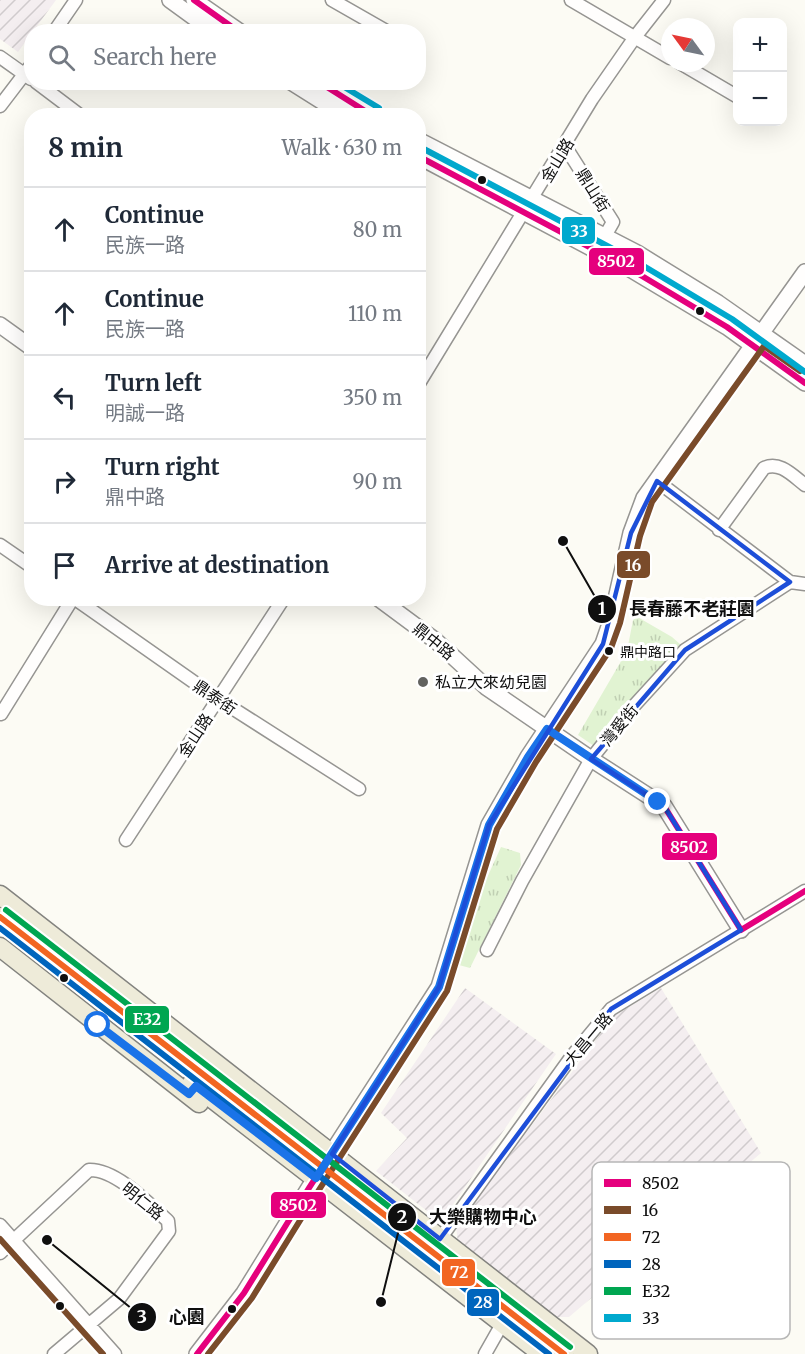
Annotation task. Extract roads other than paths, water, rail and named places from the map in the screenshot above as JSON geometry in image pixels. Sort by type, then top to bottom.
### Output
[{"type":"main road","points":[[0,895],[201,1080]]},
{"type":"main road","points":[[0,917],[201,1080],[320,1171],[436,1245],[542,1354]]},
{"type":"main road","points":[[0,932],[201,1080],[506,1316],[564,1354]]},
{"type":"main road","points":[[0,947],[201,1080]]},
{"type":"main road","points":[[506,1316],[525,1354]]},
{"type":"main road","points":[[506,1316],[588,1354]]},
{"type":"street","points":[[60,24],[76,0]]},
{"type":"street","points":[[170,0],[203,24]]},
{"type":"street","points":[[194,0],[228,24]]},
{"type":"street","points":[[332,0],[374,24]]},
{"type":"street","points":[[571,0],[661,53]]},
{"type":"street","name":"金山路","points":[[426,373],[592,99],[664,0]]},
{"type":"street","points":[[0,57],[24,69]]},
{"type":"street","points":[[695,72],[733,94]]},
{"type":"street","points":[[0,106],[24,78]]},
{"type":"street","points":[[47,90],[70,108]]},
{"type":"street","points":[[304,90],[332,108]]},
{"type":"street","points":[[331,90],[361,108]]},
{"type":"street","points":[[426,145],[529,206]]},
{"type":"street","name":"鼎山街","points":[[565,146],[613,222],[597,250]]},
{"type":"street","points":[[426,160],[529,206]]},
{"type":"street","name":"鼎山街","points":[[529,206],[605,236],[678,278],[758,340],[805,383]]},
{"type":"street","name":"鼎山街","points":[[529,206],[597,250],[707,314],[805,364]]},
{"type":"street","points":[[197,1354],[244,1293],[439,987],[489,825],[528,757],[603,644],[611,621],[631,533],[645,498],[805,272]]},
{"type":"street","points":[[0,325],[24,342]]},
{"type":"street","points":[[718,530],[764,468],[772,464],[780,466],[805,484]]},
{"type":"street","points":[[657,481],[718,530],[790,582],[805,584]]},
{"type":"street","points":[[0,545],[24,562]]},
{"type":"street","name":"灣愛街","points":[[487,950],[522,881],[591,759],[632,708],[685,650],[790,582]]},
{"type":"street","name":"鼎泰街","points":[[1,714],[69,606]]},
{"type":"street","name":"鼎泰街","points":[[85,606],[218,699],[359,789]]},
{"type":"street","name":"金山路","points":[[126,840],[279,606]]},
{"type":"street","name":"鼎中路","points":[[389,606],[436,641],[486,687],[664,806],[741,930]]},
{"type":"street","name":"大昌一路","points":[[436,1245],[572,1056],[611,1009],[805,891]]},
{"type":"street","name":"明仁路","points":[[14,1239],[89,1170],[99,1170],[108,1174],[138,1194],[168,1221],[169,1231],[138,1275],[119,1299],[89,1325]]},
{"type":"street","points":[[0,1225],[115,1354]]},
{"type":"street","points":[[0,1252],[14,1239]]},
{"type":"street","points":[[485,1354],[506,1316]]},
{"type":"street","points":[[54,1354],[89,1325]]},
{"type":"place","name":"長春藤不老莊園","points":[[563,541]]},
{"type":"place","name":"鼎中路口","points":[[609,651]]},
{"type":"place","name":"私立大來幼兒園","points":[[423,682]]},
{"type":"place","name":"心園","points":[[47,1240]]},
{"type":"place","name":"大樂購物中心","points":[[381,1302]]}]
